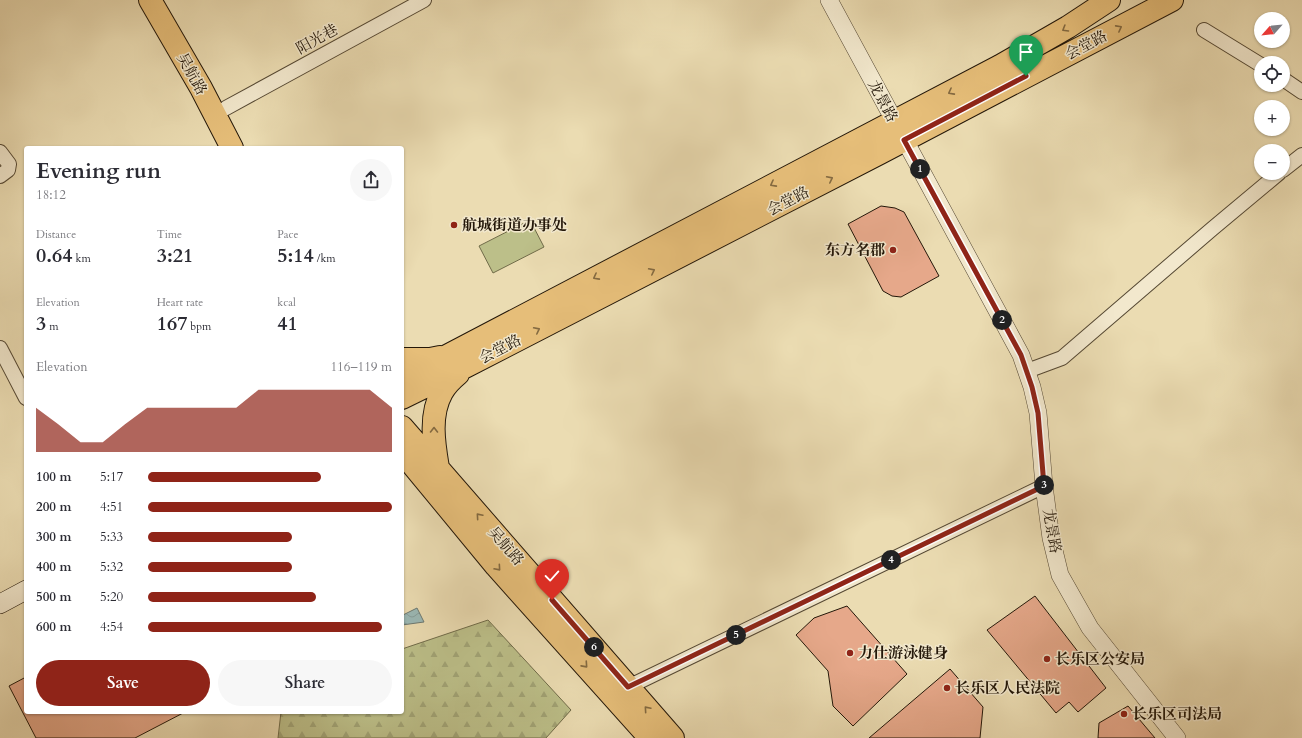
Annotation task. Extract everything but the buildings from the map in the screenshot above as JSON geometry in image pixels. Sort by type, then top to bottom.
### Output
[{"type":"main road","name":"吴航路","points":[[150,0],[201,88],[231,146]]},
{"type":"main road","name":"吴航路","points":[[167,0],[246,146]]},
{"type":"main road","name":"会堂路","points":[[404,397],[880,153],[899,130],[1068,27],[1109,0]]},
{"type":"main road","name":"会堂路","points":[[404,380],[445,356],[899,130],[1172,0]]},
{"type":"main road","points":[[404,359],[430,359],[445,356]]},
{"type":"main road","points":[[404,467],[431,474],[434,414],[442,392],[449,382],[465,367]]},
{"type":"main road","name":"吴航路","points":[[404,430],[431,474],[496,566],[650,738]]},
{"type":"main road","name":"吴航路","points":[[404,454],[431,474],[628,687],[673,738]]},
{"type":"main road","points":[[0,591],[24,579]]},
{"type":"main road","points":[[0,604],[24,591]]},
{"type":"street","name":"阳光巷","points":[[226,108],[424,0]]},
{"type":"street","name":"龙景路","points":[[829,0],[1017,348],[1026,371],[1038,413],[1044,486],[1051,538],[1060,575],[1090,628],[1177,738]]},
{"type":"street","points":[[1204,30],[1254,61]]},
{"type":"street","points":[[1290,84],[1302,92]]},
{"type":"street","points":[[0,152],[8,164],[8,170],[0,176]]},
{"type":"street","points":[[1290,165],[1302,156]]},
{"type":"street","points":[[1026,371],[1062,358],[1271,180]]},
{"type":"street","points":[[0,348],[24,394]]},
{"type":"street","points":[[628,687],[1044,486]]},
{"type":"green space","points":[[530,220],[544,247],[493,273],[479,246]]},
{"type":"green space","points":[[488,620],[571,710],[546,738],[278,738],[281,714],[404,714],[404,648]]},
{"type":"water","points":[[417,608],[424,622],[404,625],[404,614]]},
{"type":"place","name":"航城街道办事处","points":[[454,225]]},
{"type":"place","name":"东方名郡","points":[[893,250]]},
{"type":"place","name":"力仕游泳健身","points":[[850,653]]},
{"type":"place","name":"长乐区公安局","points":[[1047,659]]},
{"type":"place","name":"长乐区人民法院","points":[[947,688]]},
{"type":"place","name":"长乐区司法局","points":[[1124,714]]},
{"type":"route","points":[[552,600],[628,687],[1044,486],[1038,413],[1032,387],[1021,355],[904,140],[1026,76]]}]
